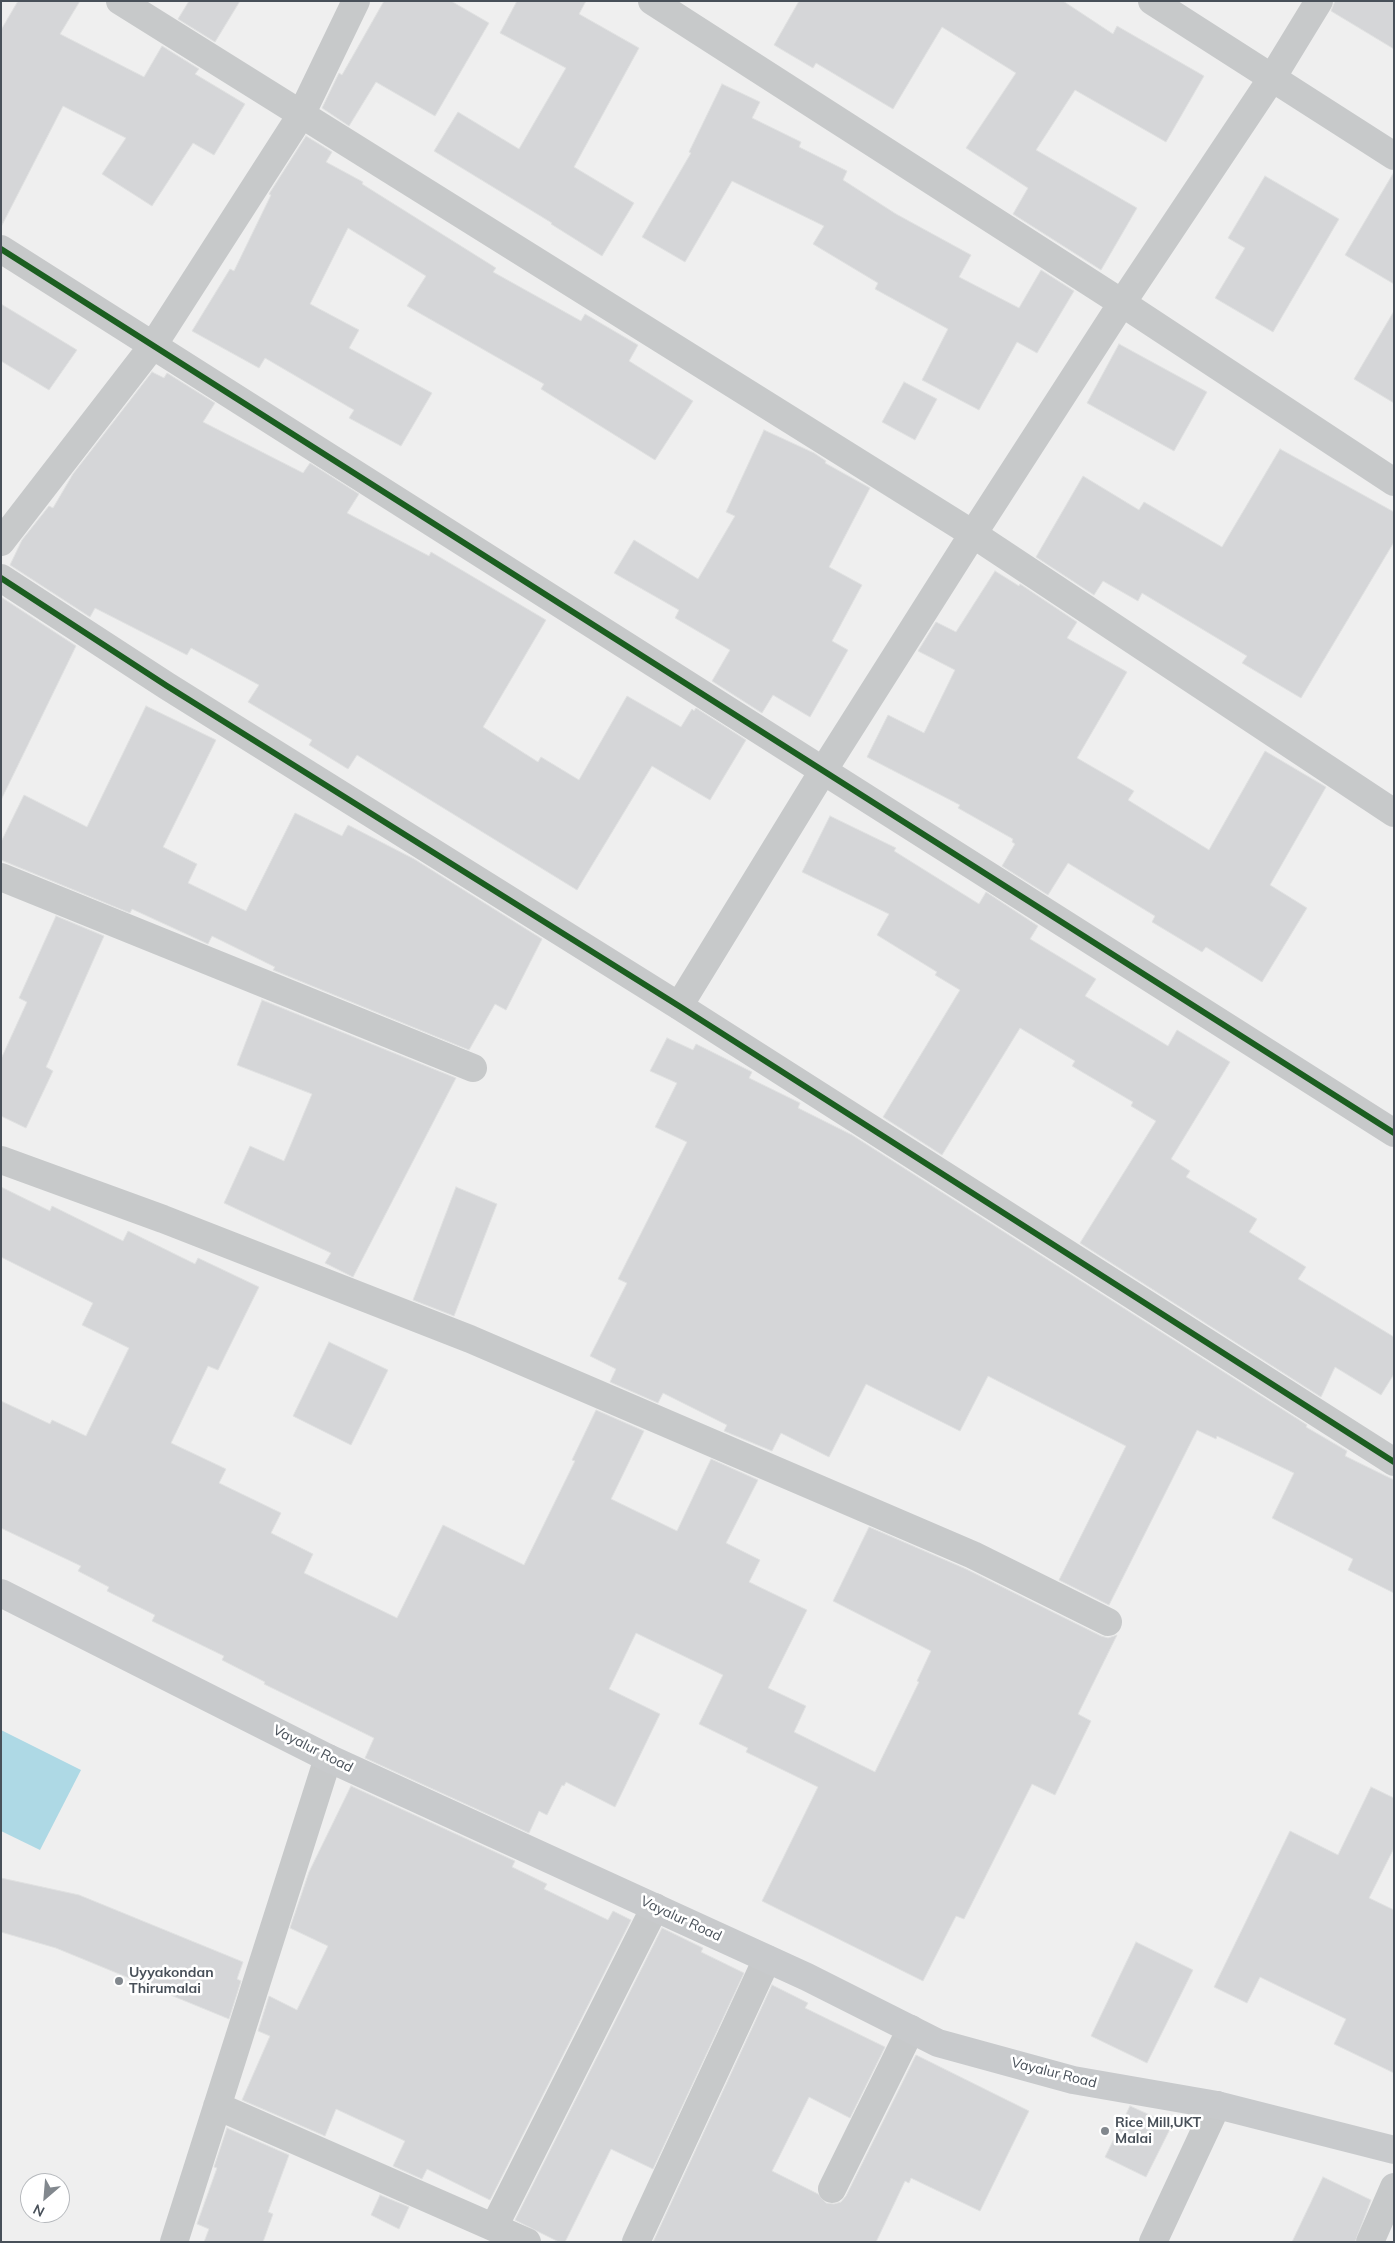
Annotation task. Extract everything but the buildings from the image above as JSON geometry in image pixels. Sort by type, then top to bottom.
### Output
[{"type":"main road","name":"Vayalur Road","points":[[1,1593],[328,1758],[767,1959],[938,2043],[1073,2080],[1217,2105],[1394,2150]]},
{"type":"street","points":[[120,1],[973,534],[1394,813]]},
{"type":"street","points":[[1,542],[154,344],[301,115],[356,1]]},
{"type":"street","points":[[652,1],[1122,303],[1394,482]]},
{"type":"street","points":[[1152,1],[1394,156]]},
{"type":"street","points":[[679,1006],[823,771],[973,534],[1122,303],[1272,78],[1318,1]]},
{"type":"street","points":[[1,249],[154,344],[1394,1133]]},
{"type":"street","points":[[1,578],[167,686],[679,1006],[1393,1459]]},
{"type":"street","points":[[1,877],[473,1068]]},
{"type":"street","points":[[1,1160],[163,1218],[470,1339],[973,1555],[1108,1622]]},
{"type":"street","points":[[174,2242],[328,1758]]},
{"type":"street","points":[[494,2227],[655,1907]]},
{"type":"street","points":[[636,2242],[767,1959]]},
{"type":"street","points":[[832,2189],[911,2029]]},
{"type":"street","points":[[1153,2242],[1217,2105]]},
{"type":"street","points":[[217,2106],[527,2242]]},
{"type":"street","points":[[1370,2242],[1394,2187]]},
{"type":"water","points":[[1,1730],[81,1770],[40,1850],[1,1831]]},
{"type":"cycle path","points":[[1,249],[1394,1133]]},
{"type":"cycle path","points":[[1,578],[167,686],[679,1006],[1394,1462]]},
{"type":"place","name":"Uyyakondan Thirumalai","points":[[119,1981]]},
{"type":"place","name":"Rice Mill,UKT Malai","points":[[1105,2131]]}]
